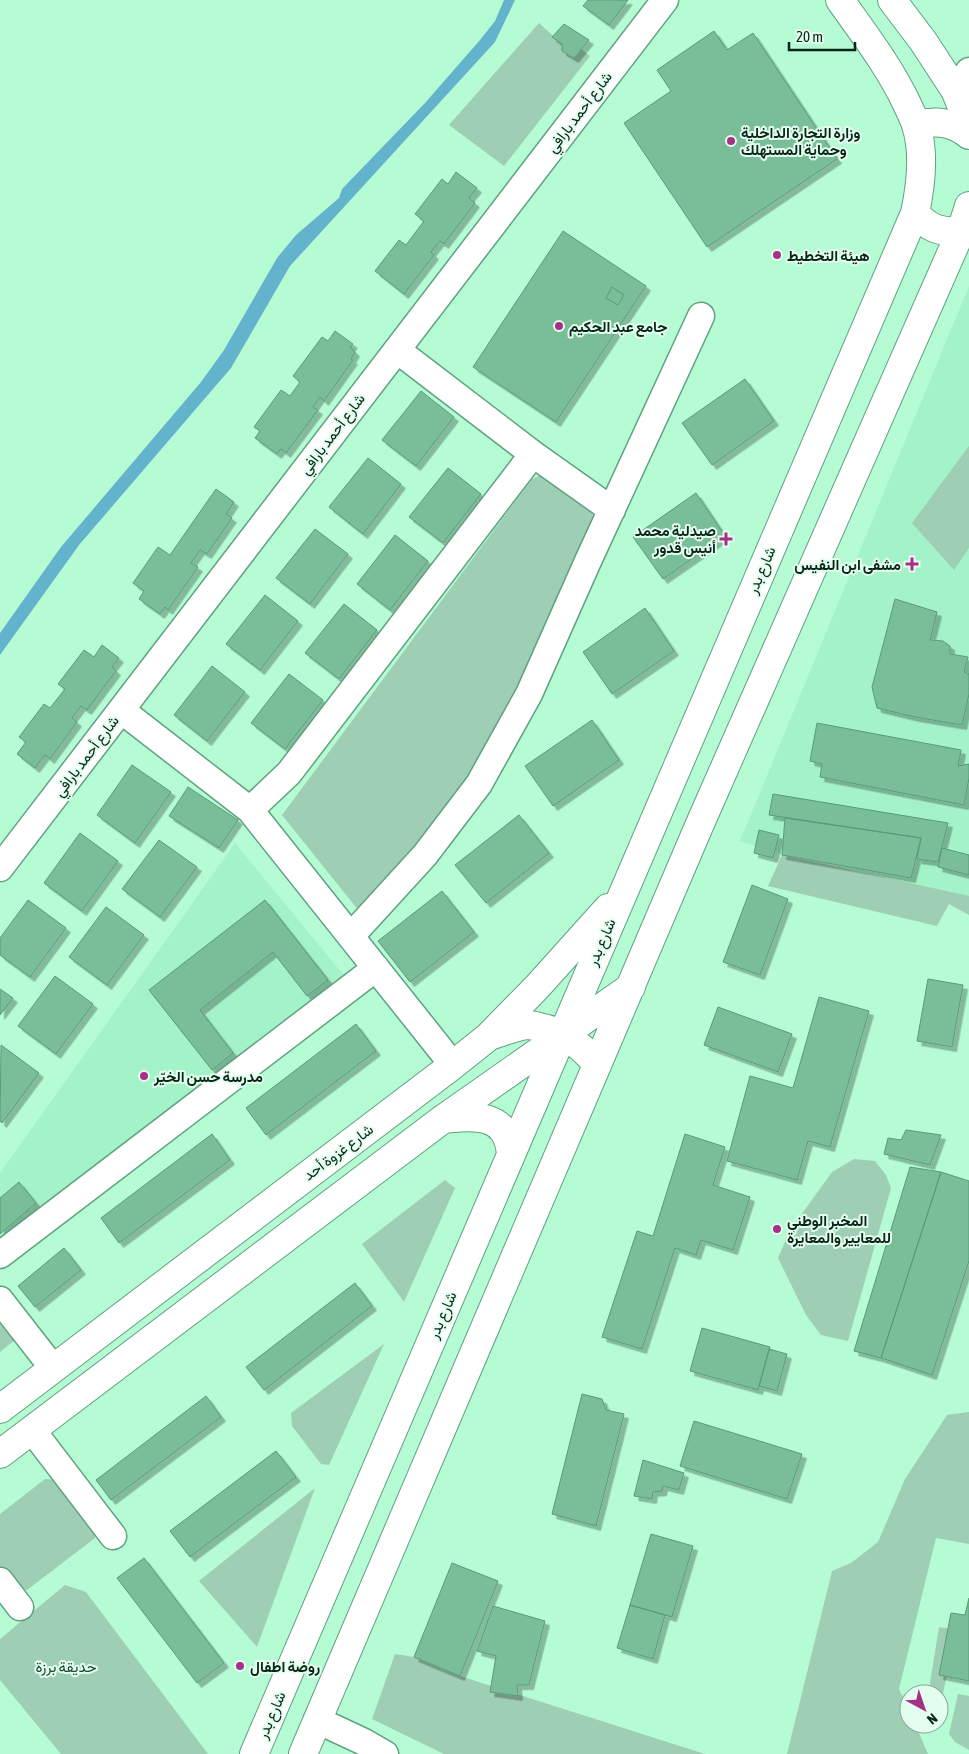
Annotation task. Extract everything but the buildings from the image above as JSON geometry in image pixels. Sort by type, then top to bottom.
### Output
[{"type":"main road","name":"شارع بدر","points":[[254,1754],[915,213],[920,191],[921,167],[916,125],[901,91],[882,58],[840,0]]},
{"type":"main road","points":[[892,0],[923,41],[962,80],[969,124]]},
{"type":"main road","points":[[916,125],[944,122],[957,126],[969,135]]},
{"type":"main road","points":[[915,213],[924,223],[935,229],[948,232],[965,219]]},
{"type":"main road","points":[[303,1754],[699,826],[965,219]]},
{"type":"main road","name":"شارع غزوة أحد","points":[[0,1409],[488,1037],[537,987],[607,910],[638,857]]},
{"type":"main road","points":[[0,1454],[443,1119],[631,987]]},
{"type":"main road","points":[[488,1037],[528,1025],[562,1034],[582,1048],[597,1065]]},
{"type":"main road","points":[[443,1119],[478,1117],[492,1120],[501,1128],[510,1141],[511,1155]]},
{"type":"street","name":"شارع أحمد بارافي","points":[[0,868],[665,0]]},
{"type":"street","points":[[351,936],[425,854],[479,784],[529,694],[701,316]]},
{"type":"street","points":[[396,350],[533,454],[612,510]]},
{"type":"street","points":[[250,810],[289,773],[533,454]]},
{"type":"street","points":[[121,710],[250,810],[453,1065]]},
{"type":"street","points":[[0,1255],[376,968]]},
{"type":"street","points":[[0,1300],[53,1368]]},
{"type":"street","points":[[32,1430],[113,1536]]},
{"type":"street","points":[[0,1581],[20,1607]]},
{"type":"street","points":[[318,1720],[385,1754]]},
{"type":"shaded area","name":"مشفى ابن النفيس","points":[[969,286],[969,897],[805,862],[740,841]]},
{"type":"shaded area","name":"مدرسة حسن الخيّر","points":[[235,843],[346,978],[0,1244],[0,1173]]},
{"type":"green space","points":[[539,23],[562,44],[562,51],[574,58],[581,49],[590,56],[504,166],[449,125]]},
{"type":"green space","points":[[969,446],[969,548],[954,570],[912,523]]},
{"type":"green space","points":[[548,472],[580,495],[598,523],[483,761],[432,831],[359,911],[282,815],[532,479]]},
{"type":"green space","points":[[782,855],[969,896],[969,915],[949,904],[937,926],[768,886]]},
{"type":"green space","points":[[854,1159],[875,1161],[886,1175],[891,1188],[848,1341],[821,1335],[806,1315],[778,1258],[789,1232],[832,1172]]},
{"type":"green space","points":[[445,1180],[455,1188],[404,1302],[362,1244]]},
{"type":"green space","points":[[0,1318],[16,1339],[0,1352]]},
{"type":"green space","points":[[384,1344],[329,1465],[321,1464],[292,1426],[291,1413]]},
{"type":"green space","points":[[969,1412],[969,1544],[936,1538],[899,1684],[899,1734],[919,1734],[928,1754],[787,1754],[832,1571],[851,1563],[878,1542],[905,1479],[947,1415]]},
{"type":"green space","points":[[45,1479],[60,1480],[95,1526],[95,1538],[27,1590],[12,1586],[0,1569],[0,1514]]},
{"type":"green space","points":[[315,1488],[257,1647],[199,1581]]},
{"type":"green space","name":"حديقة برزة","points":[[65,1585],[86,1592],[208,1754],[61,1754],[0,1680],[0,1639]]},
{"type":"green space","points":[[939,1627],[957,1630],[945,1684],[930,1683]]},
{"type":"green space","points":[[395,1654],[414,1657],[460,1676],[705,1754],[444,1754],[372,1719]]},
{"type":"green space","points":[[958,1694],[969,1696],[969,1750],[955,1742],[949,1734]]},
{"type":"water","points":[[504,0],[515,0],[495,42],[290,266],[231,368],[79,545],[0,655],[0,633],[61,547],[201,382],[224,350],[277,258],[296,235],[339,198],[342,189],[425,103],[495,21]]},
{"type":"place","name":"وزارة التجارة الداخلية وحماية المستهلك","points":[[731,141]]},
{"type":"place","name":"هيئة التخطيط","points":[[777,255]]},
{"type":"place","name":"جامع عبد الحكيم","points":[[559,326]]},
{"type":"place","name":"صيدلية محمد أنيس قدور","points":[[726,539]]},
{"type":"place","name":"مشفى ابن النفيس","points":[[912,564]]},
{"type":"place","name":"مدرسة حسن الخيّر","points":[[144,1076]]},
{"type":"place","name":"المخبر الوطني للمعايير والمعايرة","points":[[777,1229]]},
{"type":"place","name":"روضة اطفال","points":[[240,1666]]}]
